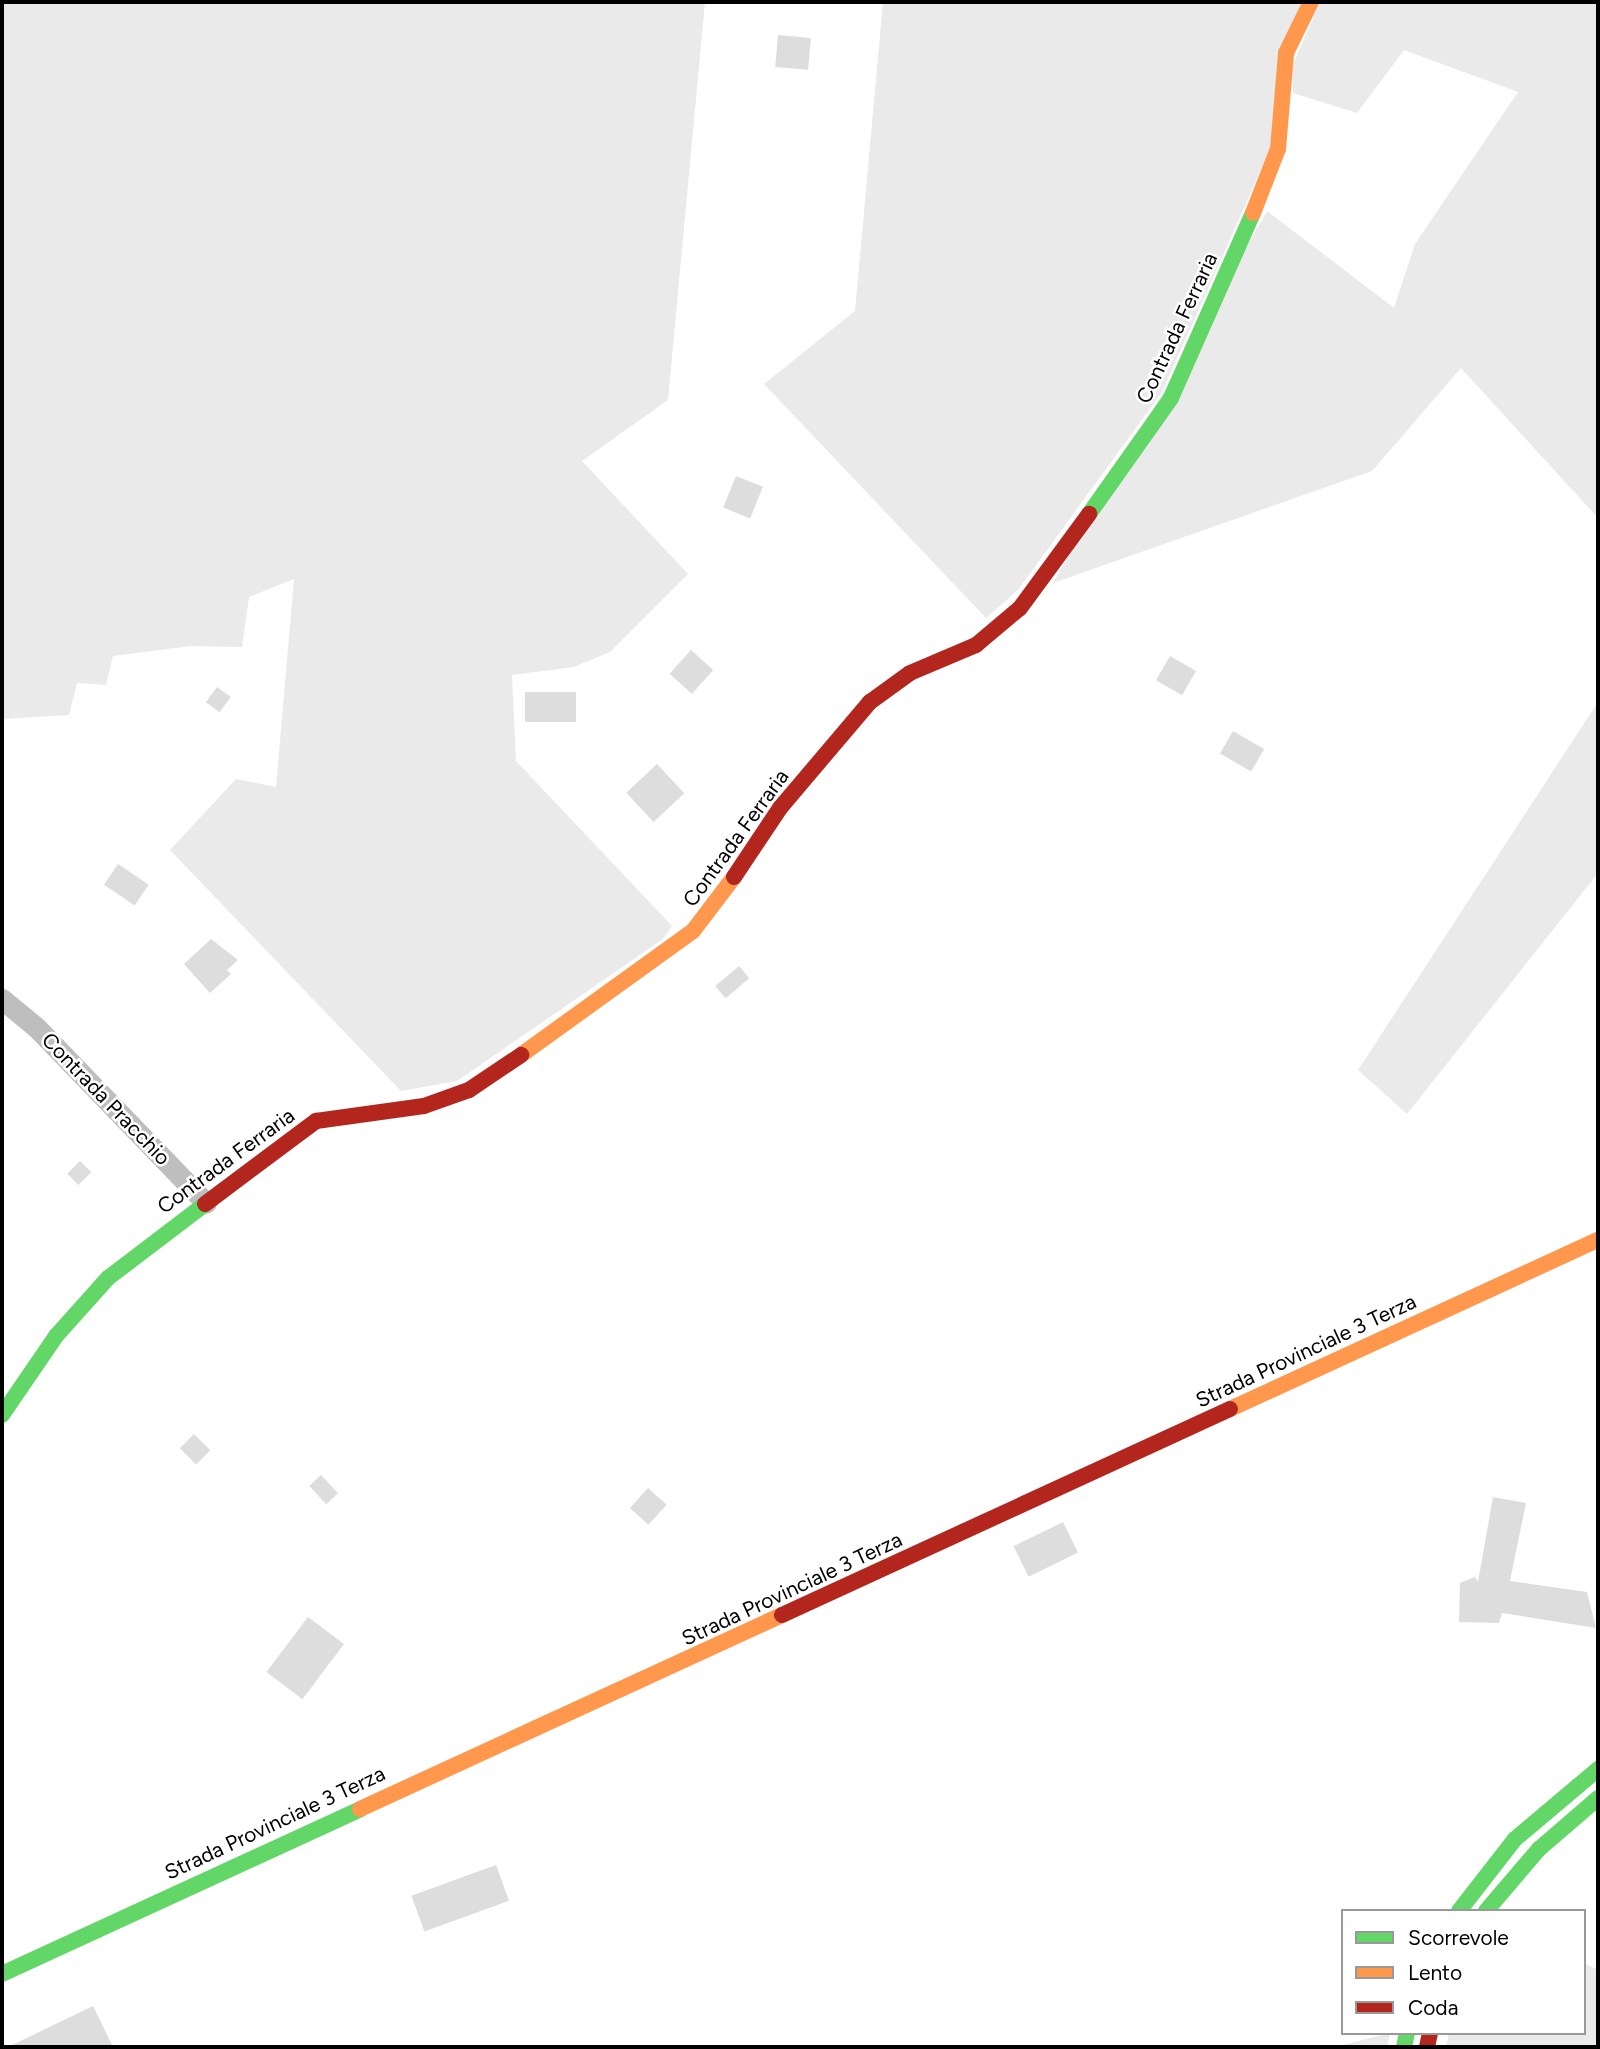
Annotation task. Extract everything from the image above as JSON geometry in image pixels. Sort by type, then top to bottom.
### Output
[{"type":"street","name":"Contrada Ferraria","points":[[2,1415],[56,1336],[108,1278],[316,1121],[369,1109],[424,1106],[446,1100],[579,1016],[709,915],[780,808],[879,695],[910,673],[976,645],[1020,608],[1152,430],[1171,398],[1271,172],[1278,149],[1286,54],[1311,2]]},
{"type":"street","name":"Contrada Pracchio","points":[[2,999],[37,1028],[206,1203]]},
{"type":"street","name":"Strada Provinciale 3 Terza","points":[[2,1974],[1598,1240]]},
{"type":"street","points":[[1462,1909],[1515,1839],[1598,1769]]},
{"type":"street","points":[[1488,1909],[1539,1849],[1598,1798]]},
{"type":"shaded area","points":[[2,2],[705,2],[668,400],[582,461],[688,574],[610,652],[574,667],[512,675],[516,761],[672,926],[663,939],[457,1081],[401,1091],[170,850],[236,779],[276,787],[294,579],[249,597],[242,647],[191,646],[113,656],[106,685],[77,683],[69,715],[2,719]]},
{"type":"shaded area","points":[[883,2],[1302,2],[1271,147],[1162,392],[1018,590],[986,618],[764,384],[855,311]]},
{"type":"shaded area","points":[[1320,2],[1598,2],[1598,518],[1461,368],[1372,471],[1053,583],[1267,211],[1394,308],[1415,244],[1518,92],[1404,50],[1357,113],[1293,93],[1292,67]]},
{"type":"shaded area","points":[[1598,702],[1598,873],[1407,1114],[1358,1070]]},
{"type":"shaded area","points":[[1586,1964],[1598,1970],[1598,2047],[1446,2047],[1449,2035],[1586,2035]]},
{"type":"shaded area","points":[[1382,2035],[1390,2035],[1387,2047],[1334,2047]]},
{"type":"building","points":[[778,35],[811,38],[808,70],[775,67]]},
{"type":"building","points":[[736,476],[763,487],[750,518],[723,508]]},
{"type":"building","points":[[691,650],[713,670],[692,694],[670,674]]},
{"type":"building","points":[[1170,656],[1196,671],[1182,695],[1156,680]]},
{"type":"building","points":[[217,687],[231,697],[220,712],[206,702]]},
{"type":"building","points":[[525,692],[576,692],[576,722],[525,722]]},
{"type":"building","points":[[1233,731],[1264,749],[1251,772],[1220,754]]},
{"type":"building","points":[[657,764],[684,793],[654,822],[626,793]]},
{"type":"building","points":[[118,864],[149,885],[135,905],[104,885]]},
{"type":"building","points":[[211,939],[238,960],[227,970],[231,974],[210,993],[184,964]]},
{"type":"building","points":[[739,966],[749,978],[726,998],[715,986]]},
{"type":"building","points":[[80,1161],[91,1172],[79,1185],[67,1174]]},
{"type":"building","points":[[194,1434],[210,1450],[196,1464],[180,1448]]},
{"type":"building","points":[[321,1475],[338,1493],[326,1504],[309,1486]]},
{"type":"building","points":[[648,1488],[667,1505],[649,1525],[630,1508]]},
{"type":"building","points":[[1493,1497],[1526,1503],[1510,1581],[1587,1592],[1596,1628],[1502,1613],[1499,1623],[1459,1622],[1460,1583],[1475,1577],[1478,1582]]},
{"type":"building","points":[[1063,1522],[1078,1553],[1028,1577],[1014,1546]]},
{"type":"building","points":[[308,1617],[344,1644],[302,1699],[266,1672]]},
{"type":"building","points":[[496,1865],[509,1901],[424,1931],[411,1896]]},
{"type":"building","points":[[93,2006],[113,2047],[8,2047]]},
{"type":"traffic: fast","points":[[1089,514],[1171,398],[1253,213]]},
{"type":"traffic: fast","points":[[2,1415],[56,1336],[108,1278],[205,1204]]},
{"type":"traffic: fast","points":[[1461,1909],[1515,1839],[1598,1769]]},
{"type":"traffic: fast","points":[[1488,1909],[1539,1849],[1598,1798]]},
{"type":"traffic: fast","points":[[2,1974],[360,1809]]},
{"type":"traffic: fast","points":[[1404,2047],[1407,2035]]},
{"type":"traffic: slow","points":[[1253,213],[1278,149],[1286,53],[1311,2]]},
{"type":"traffic: slow","points":[[521,1055],[693,931],[734,877]]},
{"type":"traffic: slow","points":[[1230,1409],[1598,1240]]},
{"type":"traffic: slow","points":[[360,1809],[782,1615]]},
{"type":"traffic: jam","points":[[734,877],[780,808],[870,702],[910,673],[976,645],[1020,608],[1089,514]]},
{"type":"traffic: jam","points":[[205,1204],[316,1121],[424,1106],[469,1090],[521,1055]]},
{"type":"traffic: jam","points":[[782,1615],[1230,1409]]},
{"type":"traffic: jam","points":[[1427,2047],[1430,2035]]}]
